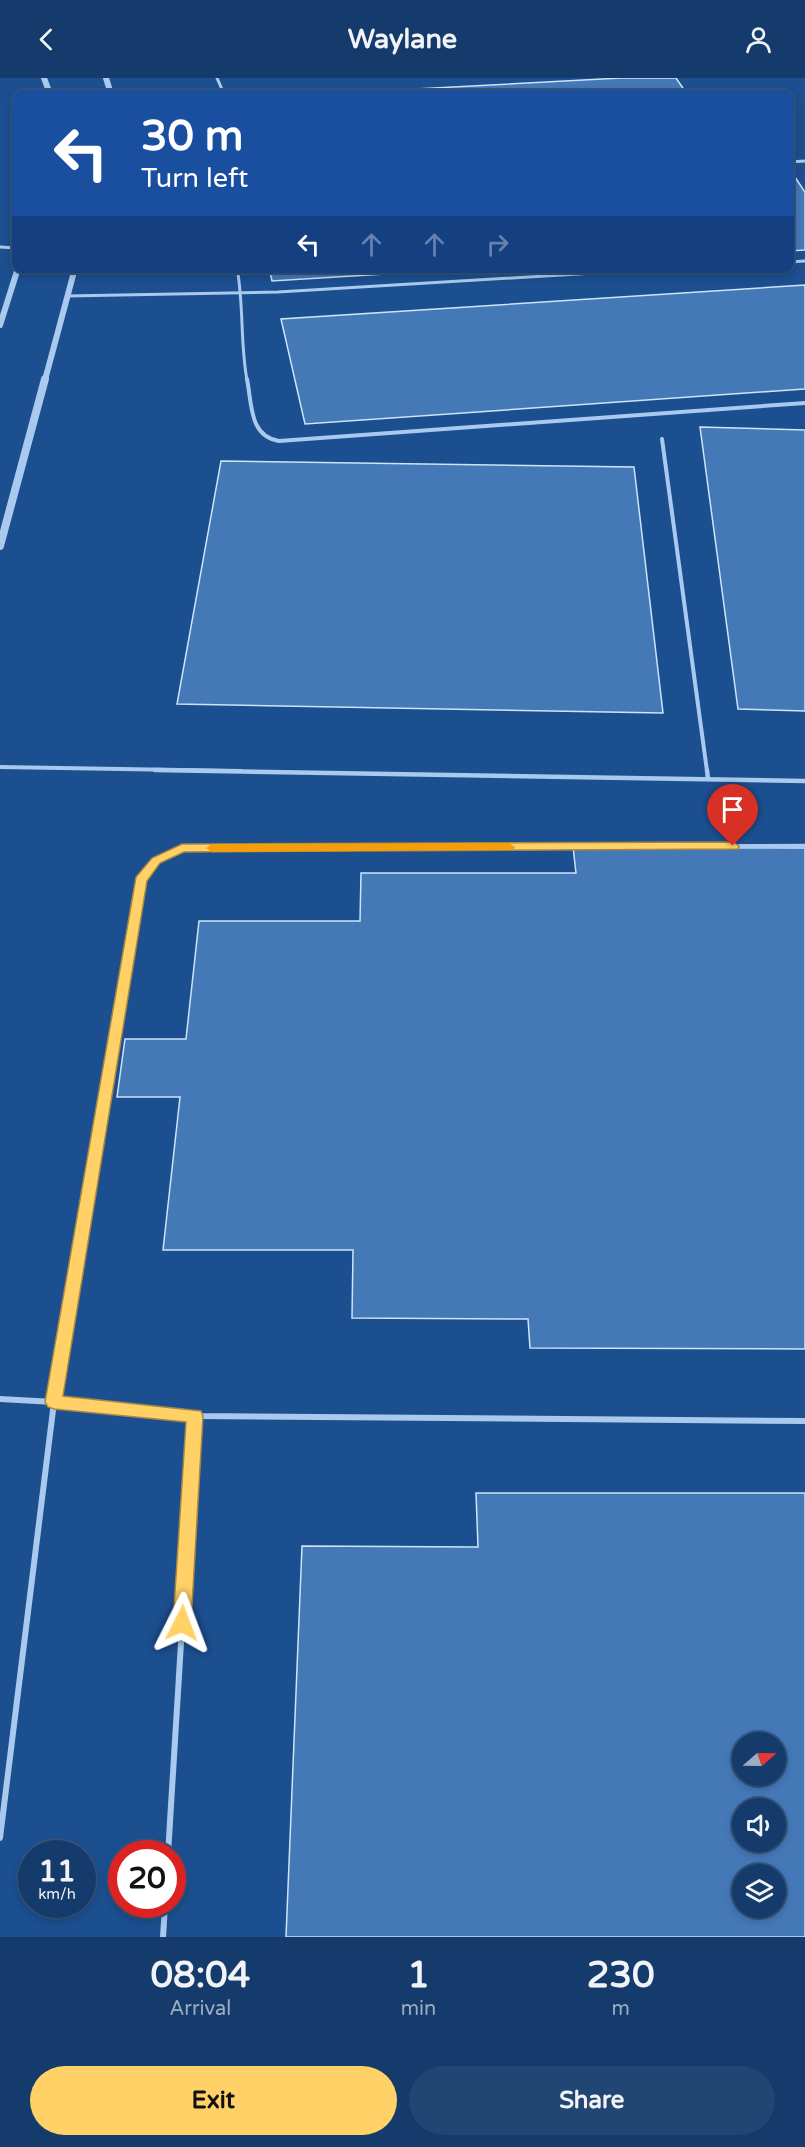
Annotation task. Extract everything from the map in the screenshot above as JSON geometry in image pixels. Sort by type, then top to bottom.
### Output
[{"type":"street","points":[[0,325],[16,273]]},
{"type":"street","points":[[0,546],[74,273]]},
{"type":"lane","points":[[238,273],[242,293],[241,350],[257,430],[268,440],[805,403]]},
{"type":"lane","points":[[67,296],[242,293],[591,273]]},
{"type":"lane","points":[[662,439],[708,779]]},
{"type":"lane","points":[[0,767],[805,781]]},
{"type":"lane","points":[[0,1838],[54,1402],[141,880],[156,861],[182,848],[805,846]]},
{"type":"lane","points":[[0,1399],[195,1416],[805,1421]]},
{"type":"lane","points":[[169,1840],[195,1416]]},
{"type":"lane","points":[[163,1937],[164,1918]]},
{"type":"building","points":[[621,78],[676,78],[684,90],[395,90]]},
{"type":"building","points":[[794,176],[805,192],[805,250],[794,251]]},
{"type":"building","points":[[270,273],[402,273],[272,281]]},
{"type":"building","points":[[805,285],[805,389],[305,424],[281,319]]},
{"type":"building","points":[[700,427],[805,430],[805,711],[738,709]]},
{"type":"building","points":[[221,461],[634,467],[663,713],[177,704]]},
{"type":"building","points":[[573,847],[805,848],[805,1349],[530,1348],[528,1319],[352,1318],[353,1250],[163,1250],[180,1097],[117,1097],[125,1039],[186,1039],[199,921],[360,921],[361,873],[576,873]]},
{"type":"building","points":[[476,1493],[805,1493],[805,1937],[286,1937],[302,1546],[478,1547]]},
{"type":"slow traffic","points":[[212,848],[509,847]]},
{"type":"route","points":[[182,1623],[195,1416],[54,1402],[141,880],[156,861],[182,848],[733,846]]}]
